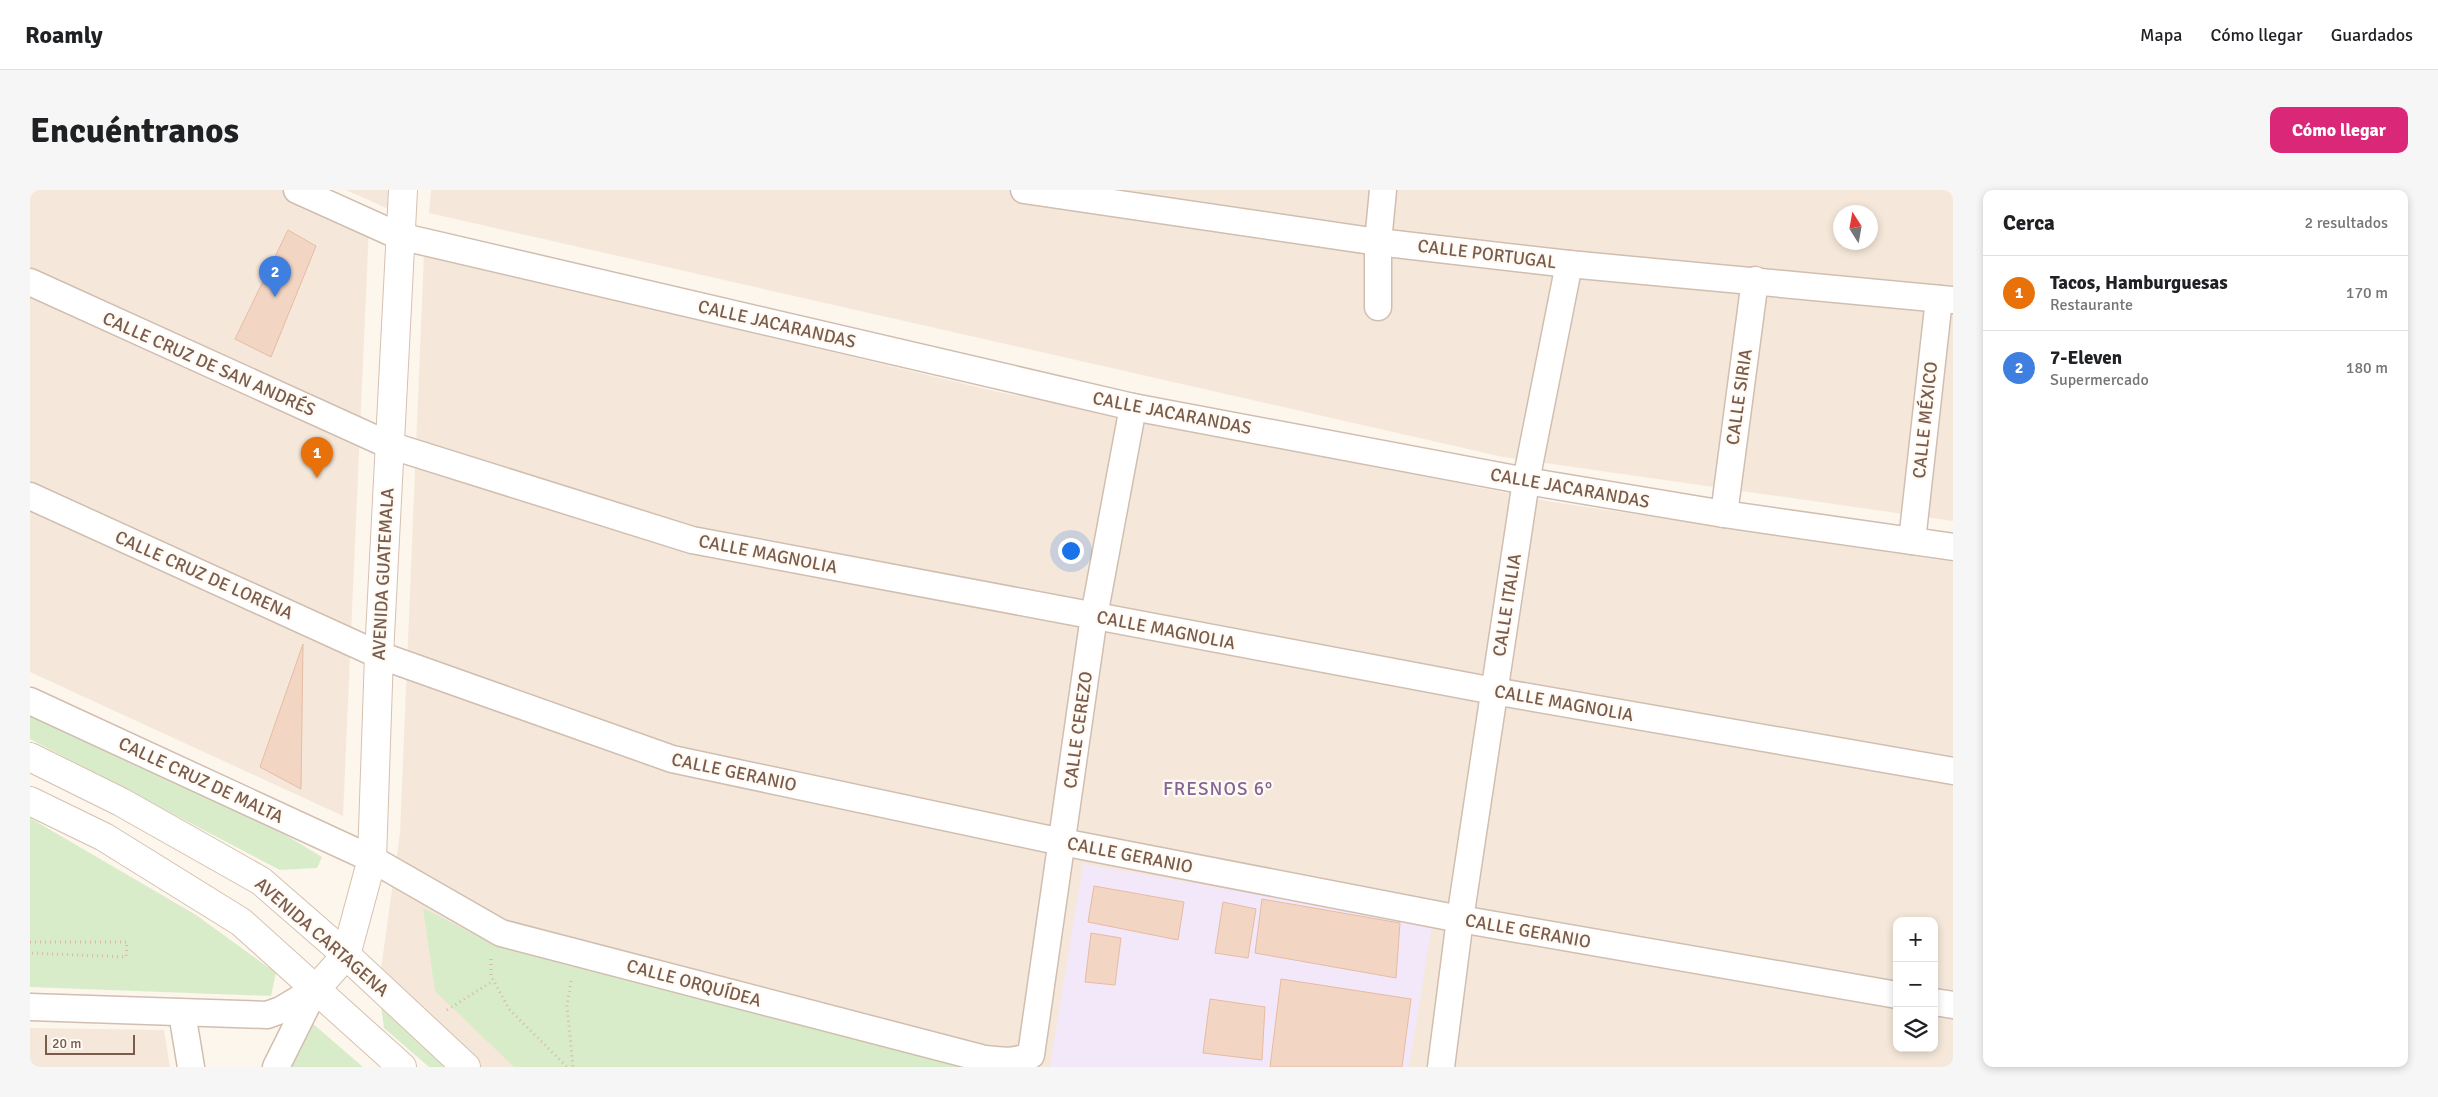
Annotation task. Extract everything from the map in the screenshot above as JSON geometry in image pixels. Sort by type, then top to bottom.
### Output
[{"type":"street","name":"CALLE JACARANDAS","points":[[297,190],[399,236],[1133,407],[1526,481],[1724,514],[1953,547]]},
{"type":"street","name":"AVENIDA GUATEMALA","points":[[346,955],[372,859],[379,654],[399,236],[403,190]]},
{"type":"street","name":"CALLE PORTUGAL","points":[[1024,190],[1378,242],[1569,264],[1946,299]]},
{"type":"street","points":[[1378,307],[1378,242],[1383,190]]},
{"type":"street","name":"CALLE ITALIA","points":[[1441,1067],[1460,919],[1526,481],[1569,264]]},
{"type":"street","name":"CALLE SIRIA","points":[[1724,514],[1755,280]]},
{"type":"street","name":"CALLE CRUZ DE SAN ANDRÉS","points":[[30,282],[389,445]]},
{"type":"street","name":"CALLE MÉXICO","points":[[1912,541],[1946,299]]},
{"type":"street","name":"CALLE CEREZO","points":[[1031,1055],[1094,616],[1133,407]]},
{"type":"street","name":"CALLE MAGNOLIA","points":[[389,445],[692,540],[1494,691],[1953,771]]},
{"type":"street","name":"CALLE CRUZ DE LORENA","points":[[30,496],[379,654]]},
{"type":"street","name":"CALLE GERANIO","points":[[379,654],[672,759],[1062,842],[1460,919],[1893,995]]},
{"type":"street","name":"CALLE CRUZ DE MALTA","points":[[30,701],[372,859]]},
{"type":"street","name":"AVENIDA CARTAGENA","points":[[30,757],[121,802],[261,881],[346,955],[466,1067]]},
{"type":"street","points":[[30,801],[104,837],[241,922],[402,1067]]},
{"type":"street","name":"CALLE ORQUÍDEA","points":[[372,859],[502,933],[985,1059],[1007,1062],[1022,1060],[1031,1055]]},
{"type":"street","points":[[276,1067],[316,989],[346,955]]},
{"type":"street","points":[[30,1007],[267,1015],[281,1010],[316,989]]},
{"type":"street","points":[[1938,1003],[1953,1005]]},
{"type":"street","points":[[182,1012],[191,1067]]},
{"type":"path","points":[[30,942],[127,942],[126,957],[30,953]]},
{"type":"path","points":[[491,952],[491,976],[509,1008],[567,1067]]},
{"type":"path","points":[[571,978],[567,1006],[573,1067]]},
{"type":"path","points":[[446,1010],[494,982]]},
{"type":"shaded area","points":[[30,190],[288,190],[369,227],[343,816],[30,672]]},
{"type":"shaded area","points":[[346,190],[393,190],[391,210]]},
{"type":"shaded area","points":[[431,190],[1953,190],[1953,521],[1503,457],[429,213]]},
{"type":"shaded area","points":[[424,254],[994,391],[1547,501],[1953,562],[1953,1067],[465,1067],[378,990],[400,833]]},
{"type":"shaded area","points":[[1083,864],[1432,925],[1409,1067],[1050,1067]]},
{"type":"shaded area","points":[[30,1028],[164,1030],[170,1067],[30,1067]]},
{"type":"green space","points":[[30,712],[269,825],[322,857],[317,868],[280,870],[30,739]]},
{"type":"green space","points":[[30,818],[196,915],[276,973],[271,996],[30,987]]},
{"type":"green space","points":[[423,908],[495,945],[974,1067],[514,1067],[435,991]]},
{"type":"green space","points":[[381,1005],[453,1067],[429,1067],[384,1028]]},
{"type":"green space","points":[[312,1023],[363,1067],[290,1067]]},
{"type":"building","points":[[288,230],[316,246],[271,357],[235,339]]},
{"type":"building","points":[[303,644],[301,789],[260,767]]},
{"type":"building","points":[[1094,886],[1184,902],[1178,940],[1088,922]]},
{"type":"building","points":[[1262,899],[1400,923],[1396,978],[1255,953]]},
{"type":"building","points":[[1223,902],[1256,909],[1248,958],[1215,953]]},
{"type":"building","points":[[1091,933],[1121,938],[1115,985],[1085,982]]},
{"type":"building","points":[[1281,979],[1411,999],[1402,1067],[1270,1067]]},
{"type":"building","points":[[1210,999],[1265,1007],[1262,1060],[1203,1053]]},
{"type":"place","name":"7-Eleven","points":[[275,297]]},
{"type":"place","name":"Tacos, Hamburguesas","points":[[317,478]]},
{"type":"district","name":"FRESNOS 6°","points":[[1218,789]]}]
